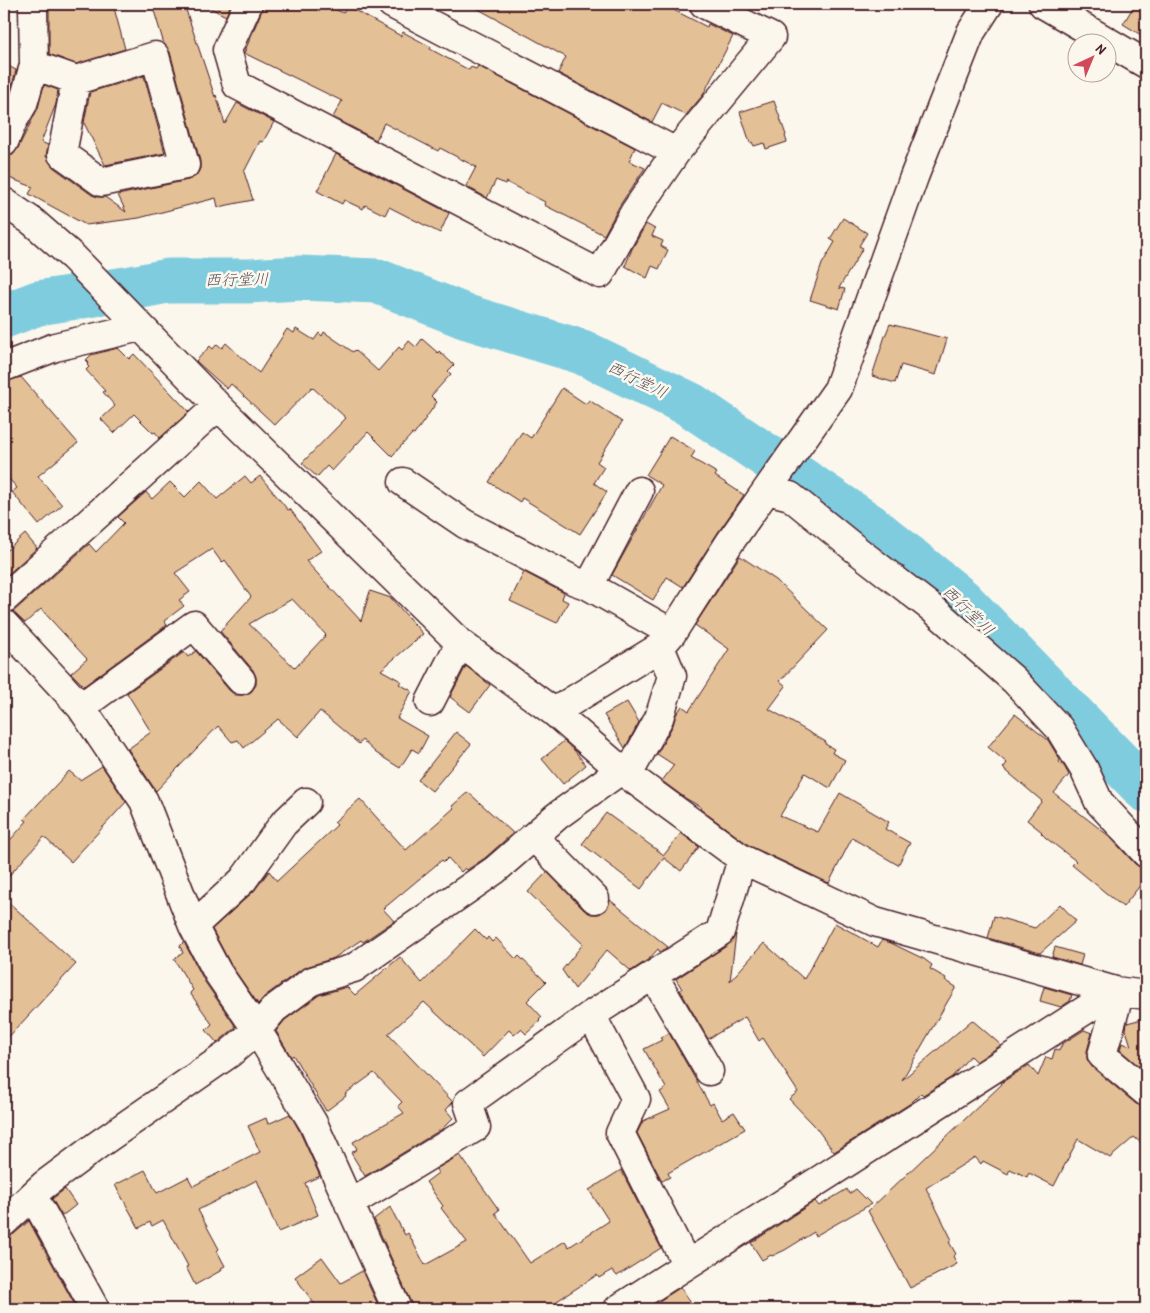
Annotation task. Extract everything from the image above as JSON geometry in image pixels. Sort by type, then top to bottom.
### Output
[{"type":"street","points":[[4,142],[23,104],[34,65],[34,4]]},
{"type":"street","points":[[248,4],[227,50],[236,85],[600,274],[634,213],[676,152],[771,37],[704,4]]},
{"type":"street","points":[[394,4],[676,152]]},
{"type":"street","points":[[554,712],[666,640],[730,542],[838,389],[918,168],[971,32],[989,4]]},
{"type":"street","points":[[1043,4],[1146,64]]},
{"type":"street","points":[[34,65],[76,80],[155,56],[185,165],[101,182],[62,154],[76,80]]},
{"type":"street","points":[[4,202],[32,222],[72,257],[218,406],[460,643],[554,712],[625,772],[742,859],[875,922],[1117,992],[1146,995]]},
{"type":"street","points":[[4,367],[54,347],[136,322]]},
{"type":"street","points":[[4,599],[218,406]]},
{"type":"street","points":[[4,1222],[33,1196],[99,1144],[230,1053],[257,1030],[274,1009],[312,981],[354,968],[495,870],[557,816],[625,772],[659,718],[672,676],[666,640],[589,586],[575,581],[465,524],[403,482]]},
{"type":"street","points":[[769,488],[790,496],[933,609],[1014,680],[1059,728],[1084,769],[1099,802],[1146,854]]},
{"type":"street","points":[[589,586],[639,490]]},
{"type":"street","points":[[4,624],[81,707],[144,801],[193,926],[218,973],[257,1030],[313,1123],[398,1309]]},
{"type":"street","points":[[81,707],[194,625],[241,680]]},
{"type":"street","points":[[430,702],[460,643]]},
{"type":"street","points":[[193,926],[243,880],[283,824],[306,802]]},
{"type":"street","points":[[534,837],[595,899]]},
{"type":"street","points":[[350,1204],[476,1126],[468,1103],[591,1015],[720,932],[742,859]]},
{"type":"street","points":[[653,975],[709,1071]]},
{"type":"street","points":[[1117,992],[1102,1055],[1146,1092]]},
{"type":"street","points":[[618,1309],[1117,992]]},
{"type":"street","points":[[591,1015],[636,1099],[620,1133],[687,1265]]},
{"type":"street","points":[[33,1196],[95,1309]]},
{"type":"building","points":[[49,4],[113,4],[125,49],[76,64],[49,54]]},
{"type":"building","points":[[152,4],[184,4],[225,124],[237,103],[274,122],[263,142],[260,141],[244,172],[253,200],[218,207],[216,198],[139,218],[86,225],[29,194],[33,187],[4,176],[4,157],[13,155],[18,148],[38,108],[44,85],[58,90],[56,104],[41,142],[48,145],[46,156],[53,167],[92,195],[105,197],[126,212],[118,195],[188,180],[196,176],[200,169],[200,161],[170,52],[164,44]]},
{"type":"building","points":[[202,4],[231,4],[226,16]]},
{"type":"building","points":[[263,4],[324,4],[343,13],[347,6],[401,36],[403,32],[469,70],[471,67],[476,69],[478,66],[635,148],[629,161],[645,168],[620,205],[604,235],[544,205],[545,202],[506,182],[505,184],[496,180],[487,198],[466,186],[476,167],[440,148],[438,151],[384,123],[376,140],[333,117],[342,101],[244,53]]},
{"type":"building","points":[[469,4],[662,4],[707,27],[708,24],[733,36],[703,95],[686,115],[662,103],[652,122],[558,73],[566,57]]},
{"type":"building","points":[[1135,4],[1146,4],[1146,38],[1123,24]]},
{"type":"building","points":[[4,64],[16,70],[9,98],[4,106]]},
{"type":"building","points":[[144,76],[165,153],[105,165],[84,123],[90,92]]},
{"type":"building","points":[[774,101],[787,142],[766,149],[764,143],[754,146],[752,142],[750,143],[740,112]]},
{"type":"building","points":[[336,154],[449,213],[440,233],[389,207],[385,215],[365,205],[363,209],[344,200],[342,204],[317,191]]},
{"type":"building","points":[[843,218],[867,233],[859,246],[863,248],[839,288],[845,289],[839,309],[810,300],[822,264],[835,242],[830,239]]},
{"type":"building","points":[[646,224],[655,229],[652,236],[663,241],[661,246],[668,250],[659,269],[652,266],[647,278],[625,266]]},
{"type":"building","points":[[890,324],[947,339],[936,375],[901,365],[895,383],[872,376]]},
{"type":"building","points":[[287,329],[294,333],[296,329],[314,340],[319,333],[322,336],[324,332],[353,352],[355,350],[378,371],[399,347],[402,350],[409,341],[416,347],[422,339],[454,365],[448,371],[451,374],[431,396],[437,402],[414,435],[412,434],[392,456],[368,432],[332,471],[327,466],[317,477],[302,463],[346,418],[312,387],[275,425],[231,384],[227,389],[196,361],[210,346],[213,349],[217,344],[222,348],[226,343],[259,373]]},
{"type":"building","points":[[118,348],[129,359],[134,354],[189,412],[160,438],[134,414],[114,433],[101,419],[115,406],[103,392],[105,391],[86,370],[89,367],[87,365],[89,363],[86,360],[91,355]]},
{"type":"building","points":[[21,377],[78,443],[38,476],[62,505],[39,525],[12,492],[17,488],[4,473],[4,382]]},
{"type":"building","points":[[562,388],[586,404],[589,400],[622,422],[597,462],[604,467],[594,483],[607,492],[580,534],[522,498],[520,502],[489,482],[522,432],[531,438]]},
{"type":"building","points":[[670,436],[695,451],[691,458],[717,473],[715,476],[744,495],[683,587],[667,577],[653,600],[612,575],[662,485],[646,475]]},
{"type":"building","points":[[245,476],[251,483],[260,476],[288,510],[290,509],[321,551],[306,561],[361,621],[370,591],[391,598],[423,634],[381,670],[401,681],[399,684],[412,691],[397,718],[428,736],[419,753],[412,749],[400,768],[376,753],[362,740],[359,744],[320,711],[298,737],[278,719],[244,748],[238,740],[232,742],[218,726],[156,791],[128,749],[151,732],[127,693],[184,652],[188,657],[196,651],[235,695],[251,692],[256,685],[256,677],[253,670],[220,631],[251,597],[225,560],[222,563],[212,549],[175,573],[190,592],[179,600],[184,606],[164,621],[167,625],[84,686],[71,673],[87,659],[41,609],[25,623],[13,612],[89,544],[96,552],[124,523],[118,517],[146,492],[152,499],[170,482],[185,497],[201,481],[217,499]],"holes":[[[292,599],[326,635],[295,668],[249,624]]]},
{"type":"building","points":[[25,534],[37,548],[4,578],[4,553]]},
{"type":"building","points":[[740,556],[776,580],[828,630],[780,681],[786,686],[769,709],[826,742],[825,744],[834,749],[832,753],[845,760],[830,788],[805,773],[780,816],[818,832],[840,793],[889,822],[885,829],[910,843],[898,865],[852,838],[829,883],[750,846],[700,809],[701,807],[662,781],[674,765],[657,754],[673,725],[676,715],[682,706],[689,711],[729,649],[695,625]]},
{"type":"building","points":[[524,572],[564,593],[562,599],[568,602],[557,623],[510,601]]},
{"type":"building","points":[[466,666],[490,685],[470,712],[450,697]]},
{"type":"building","points":[[627,702],[639,722],[625,748],[604,715]]},
{"type":"building","points":[[1015,714],[1048,740],[1060,760],[1059,762],[1064,766],[1069,775],[1054,793],[1109,836],[1135,864],[1141,868],[1146,868],[1146,878],[1123,907],[1072,865],[1076,861],[1046,838],[1042,832],[1027,820],[1042,801],[1003,768],[1007,763],[988,747]]},
{"type":"building","points":[[456,732],[471,744],[432,791],[418,780]]},
{"type":"building","points":[[564,741],[586,765],[563,784],[542,759]]},
{"type":"building","points":[[102,766],[126,802],[71,862],[44,837],[4,881],[4,847],[27,821],[24,819],[69,771],[80,780]]},
{"type":"building","points":[[468,792],[513,833],[485,858],[467,870],[465,868],[461,872],[448,858],[444,862],[442,860],[383,909],[394,921],[363,942],[361,940],[334,958],[303,968],[265,996],[258,1004],[231,965],[212,929],[254,891],[269,871],[277,881],[337,825],[334,822],[360,799],[406,850],[454,808],[452,806]]},
{"type":"building","points":[[606,813],[664,855],[681,833],[699,847],[681,871],[664,858],[641,889],[582,844]]},
{"type":"building","points":[[547,872],[584,910],[591,914],[599,914],[606,910],[610,900],[668,947],[660,952],[658,949],[649,959],[631,971],[607,950],[575,989],[562,970],[583,944],[528,892]]},
{"type":"building","points":[[4,898],[76,964],[4,1042]]},
{"type":"building","points":[[1060,904],[1076,921],[1040,953],[988,938],[994,916],[1035,928]]},
{"type":"building","points":[[835,923],[878,947],[882,940],[924,959],[932,965],[930,969],[946,978],[945,980],[956,987],[902,1080],[972,1020],[1001,1045],[976,1062],[970,1056],[952,1077],[923,1095],[921,1093],[911,1103],[834,1152],[814,1125],[789,1099],[798,1092],[763,1038],[759,1041],[745,1017],[708,1039],[680,990],[682,989],[676,979],[728,945],[736,934],[730,981],[764,943],[804,979]]},
{"type":"building","points":[[475,929],[486,940],[488,937],[492,942],[496,938],[516,959],[519,956],[546,982],[527,1001],[542,1017],[526,1034],[521,1029],[514,1035],[509,1030],[483,1057],[424,1002],[388,1034],[453,1102],[446,1110],[453,1118],[442,1129],[365,1176],[351,1153],[357,1149],[353,1142],[404,1113],[398,1106],[402,1102],[374,1073],[345,1094],[346,1096],[326,1111],[293,1055],[291,1057],[276,1031],[285,1020],[319,995],[347,987],[355,995],[400,957],[422,983]]},
{"type":"building","points":[[184,942],[205,982],[236,1027],[217,1043],[206,1030],[212,1024],[190,993],[193,990],[174,959],[183,953],[180,946]]},
{"type":"building","points":[[1055,947],[1083,955],[1080,965],[1052,957]]},
{"type":"building","points":[[1044,987],[1072,995],[1070,1001],[1061,1007],[1040,1001]]},
{"type":"building","points":[[1146,1018],[1146,1072],[1120,1050],[1122,1043],[1131,1046],[1126,1030],[1127,1023]]},
{"type":"building","points":[[1084,1030],[1092,1033],[1087,1051],[1087,1059],[1092,1067],[1136,1104],[1146,1107],[1146,1147],[1134,1137],[1110,1158],[1078,1139],[1054,1186],[1029,1173],[1027,1177],[1010,1169],[1008,1174],[983,1161],[981,1164],[975,1157],[926,1188],[952,1240],[949,1242],[956,1254],[953,1256],[957,1264],[910,1288],[868,1211],[1001,1083],[1029,1065],[1038,1076],[1046,1057],[1052,1059],[1055,1049],[1059,1051],[1062,1044]]},
{"type":"building","points":[[669,1033],[710,1105],[713,1103],[722,1119],[734,1112],[745,1129],[668,1173],[670,1177],[662,1181],[637,1133],[643,1121],[670,1109],[660,1092],[666,1088],[644,1049],[662,1040],[660,1038]]},
{"type":"building","points":[[290,1114],[320,1176],[305,1183],[318,1215],[278,1232],[257,1180],[198,1210],[219,1249],[217,1251],[225,1266],[221,1268],[222,1270],[195,1285],[186,1267],[188,1266],[163,1220],[152,1226],[150,1222],[139,1228],[115,1185],[145,1170],[157,1193],[188,1177],[193,1186],[260,1152],[248,1126],[266,1118],[268,1124]]},
{"type":"building","points":[[460,1155],[499,1210],[495,1213],[530,1263],[565,1241],[569,1247],[609,1221],[589,1190],[621,1170],[661,1248],[617,1276],[612,1270],[599,1278],[597,1275],[557,1301],[562,1309],[412,1309],[374,1219],[390,1207],[405,1235],[408,1233],[425,1265],[467,1242],[441,1208],[443,1206],[426,1182],[438,1173],[436,1169]]},
{"type":"building","points":[[65,1189],[76,1205],[62,1216],[52,1199]]},
{"type":"building","points":[[847,1189],[849,1194],[856,1189],[871,1204],[815,1236],[814,1232],[785,1250],[762,1260],[751,1243],[815,1201],[819,1206]]},
{"type":"building","points":[[29,1221],[77,1309],[4,1309],[4,1237],[14,1234]]},
{"type":"building","points":[[322,1257],[341,1283],[362,1271],[380,1309],[318,1309],[295,1277]]},
{"type":"building","points":[[681,1287],[695,1309],[647,1309]]},
{"type":"waterway","name":"西行堂川","points":[[4,316],[38,303],[168,281],[248,281],[299,278],[377,281],[467,317],[582,352],[691,405],[870,526],[961,600],[1146,790]]}]
